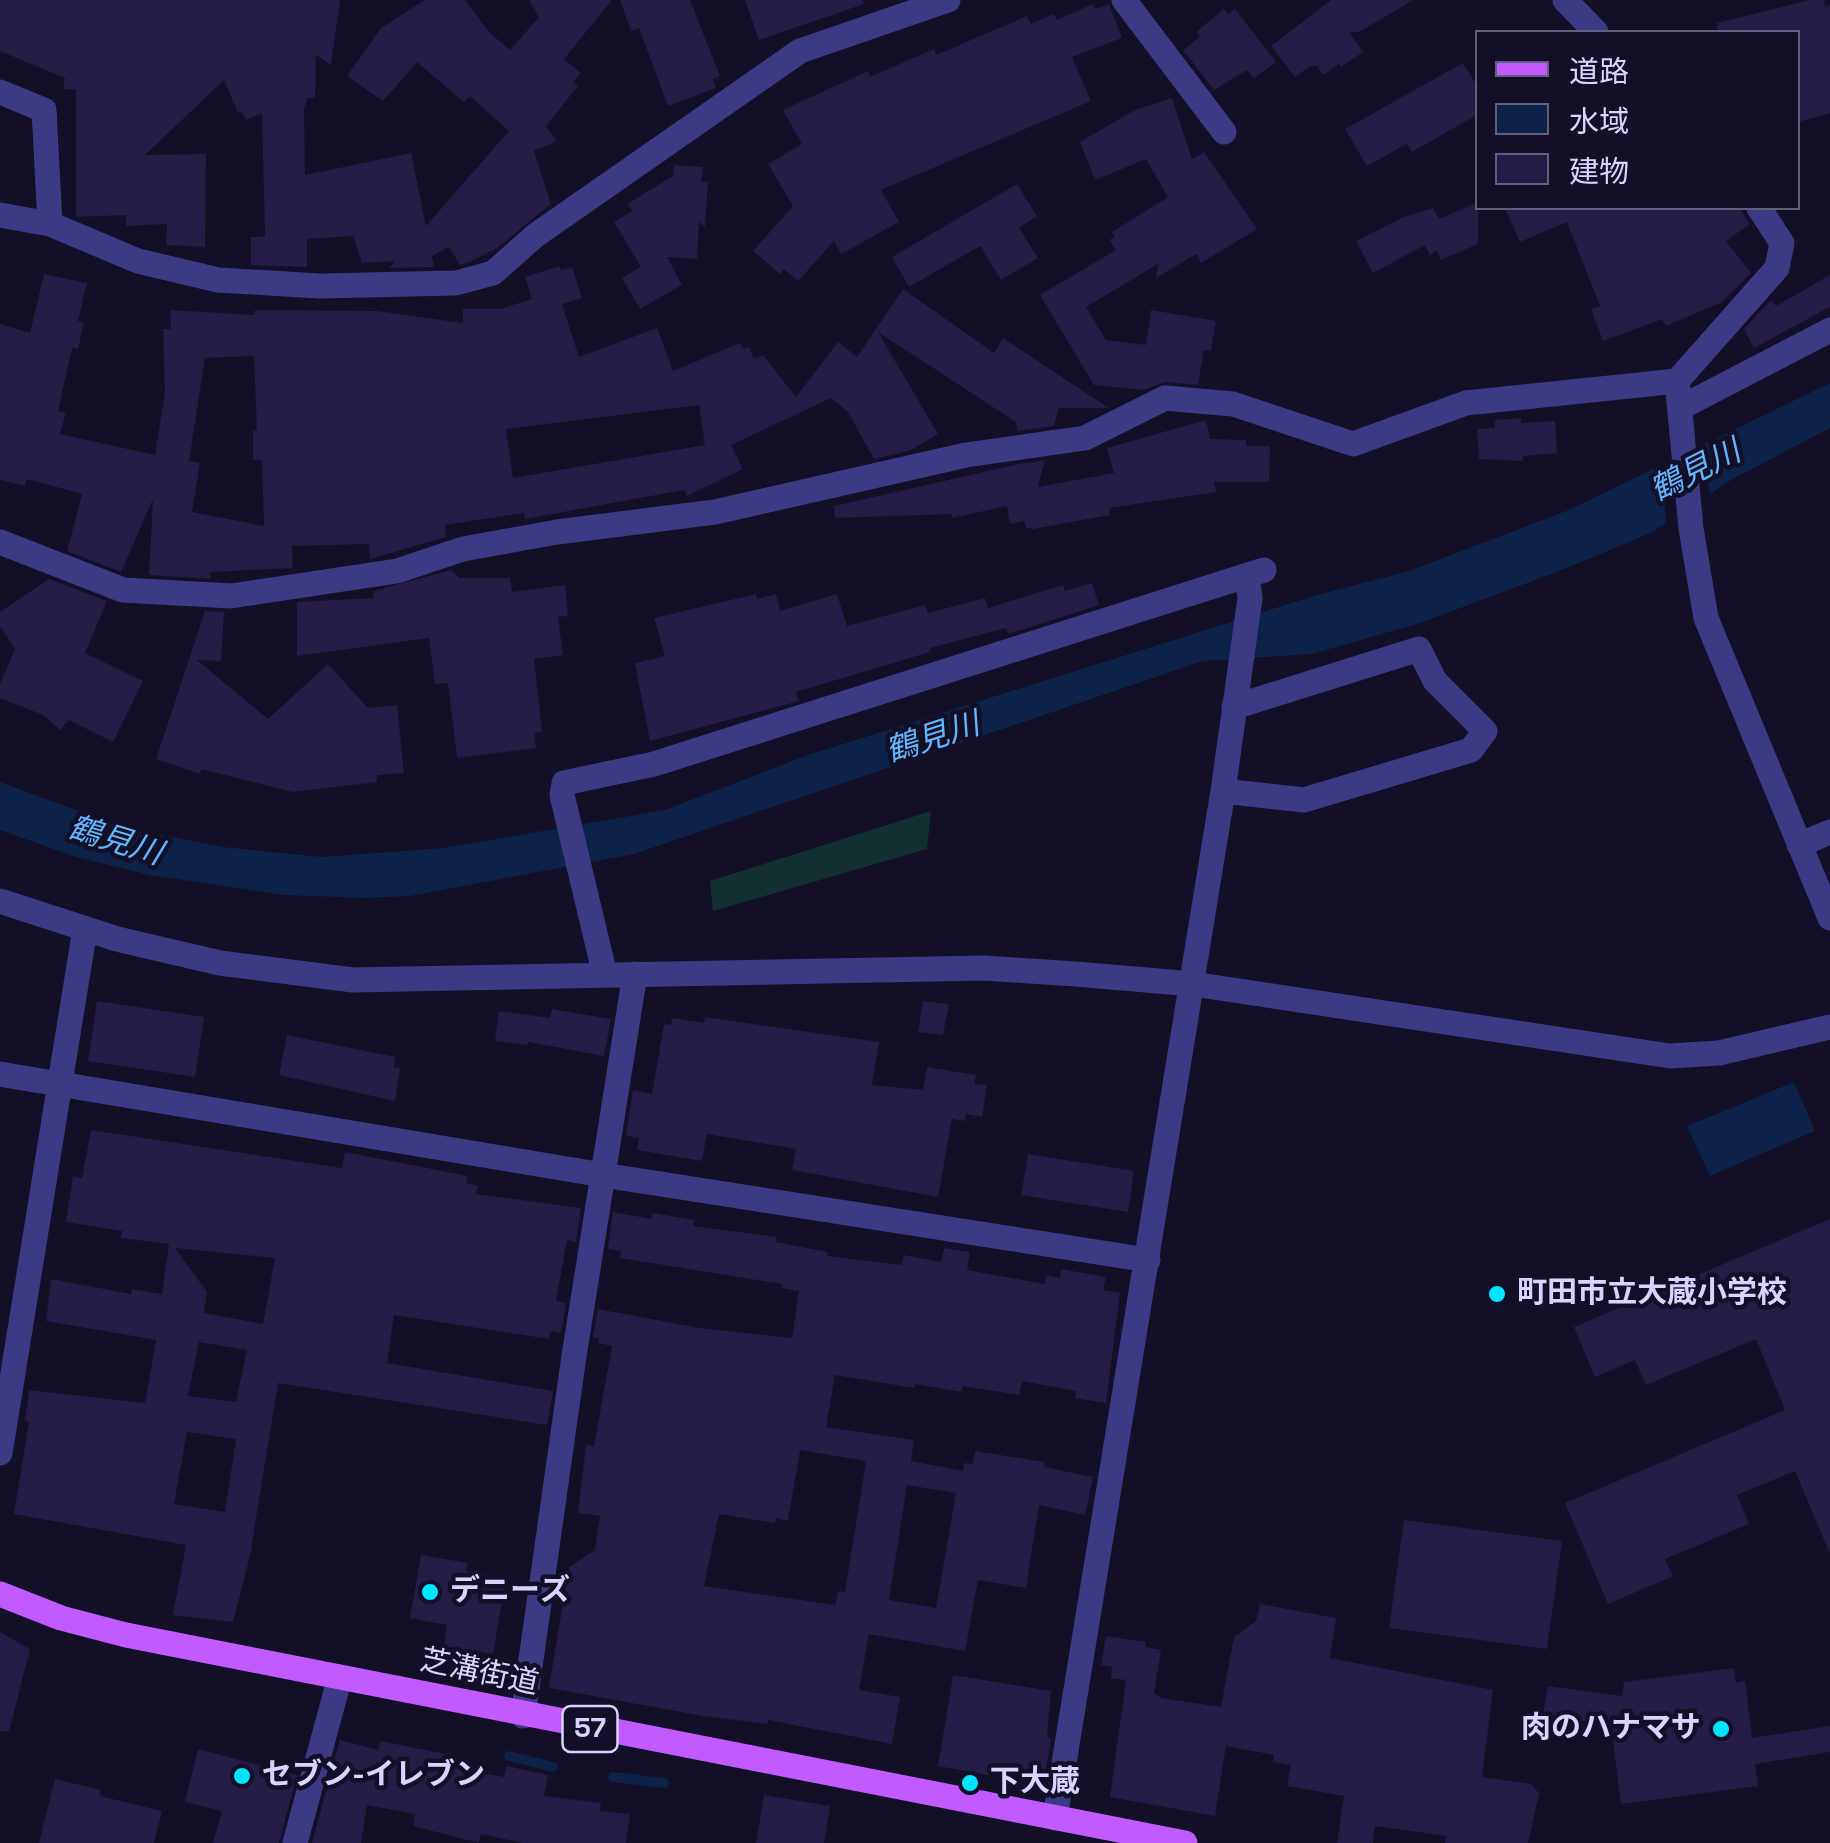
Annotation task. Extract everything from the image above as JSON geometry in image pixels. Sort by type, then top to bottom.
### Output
[{"type":"main road","name":"芝溝街道","points":[[0,1594],[61,1618],[126,1635],[1185,1843]]},
{"type":"street","points":[[0,215],[50,224],[138,261],[218,280],[320,286],[456,283],[492,273],[536,236],[800,51],[866,12],[948,0]]},
{"type":"street","points":[[1124,0],[1224,132]]},
{"type":"street","points":[[1565,0],[1594,30]]},
{"type":"street","points":[[0,92],[44,110],[50,224]]},
{"type":"street","points":[[0,542],[123,590],[231,596],[397,570],[463,550],[557,532],[716,512],[966,455],[1085,438],[1165,398],[1233,404],[1353,444],[1466,403],[1677,381],[1777,268],[1782,243],[1760,210]]},
{"type":"street","points":[[1681,415],[1830,330]]},
{"type":"street","points":[[1677,381],[1690,528],[1706,618],[1830,918]]},
{"type":"street","points":[[605,975],[562,795],[564,783],[654,764],[1253,578],[1194,984],[1055,1818]]},
{"type":"street","points":[[1224,791],[1304,800],[1471,750],[1485,731],[1435,681],[1419,649],[1235,701]]},
{"type":"street","points":[[1799,845],[1830,832]]},
{"type":"street","points":[[0,901],[86,929],[220,963],[304,976],[431,980],[984,968],[1194,984],[1670,1056],[1720,1052],[1830,1028]]},
{"type":"street","points":[[0,1453],[86,929]]},
{"type":"street","points":[[523,1716],[635,974]]},
{"type":"street","points":[[0,1074],[603,1175],[1148,1260]]},
{"type":"street","points":[[295,1843],[340,1678]]},
{"type":"green space","points":[[931,811],[927,849],[713,911],[710,881]]},
{"type":"water","name":"鶴見川","points":[[1830,383],[1830,428],[1731,480],[1651,533],[1554,573],[1420,623],[1312,654],[1203,661],[634,854],[410,896],[283,895],[150,875],[76,857],[0,830],[0,782],[122,827],[223,847],[322,857],[444,848],[665,810],[808,755],[1317,595],[1409,571],[1569,510]]},
{"type":"water","points":[[1794,1082],[1815,1131],[1710,1176],[1687,1126]]},
{"type":"pier","points":[[1704,440],[1710,500],[1667,528],[1660,463]]},
{"type":"building","points":[[0,0],[340,0],[331,65],[316,55],[315,98],[307,98],[304,109],[305,175],[411,153],[426,226],[509,131],[470,96],[464,102],[417,62],[383,101],[347,76],[381,28],[425,0],[465,0],[489,32],[510,50],[539,17],[529,0],[612,0],[564,59],[581,73],[573,82],[578,86],[546,126],[557,141],[534,151],[551,204],[497,248],[467,263],[460,265],[449,247],[432,256],[434,267],[389,268],[396,261],[362,263],[353,236],[307,239],[307,267],[251,265],[251,237],[265,237],[262,113],[246,120],[242,112],[238,113],[224,80],[145,155],[206,154],[205,247],[166,245],[167,224],[126,226],[126,215],[76,217],[76,90],[63,89],[65,78],[0,51]]},
{"type":"building","points":[[620,0],[690,0],[720,76],[713,79],[716,88],[668,106],[639,28],[631,31]]},
{"type":"building","points":[[745,0],[863,0],[864,4],[759,40]]},
{"type":"building","points":[[1331,0],[1413,0],[1359,32],[1349,32],[1363,52],[1341,67],[1339,64],[1323,75],[1317,66],[1310,66],[1295,77],[1271,46]]},
{"type":"building","points":[[1824,0],[1825,7],[1830,5],[1830,113],[1800,121],[1800,30],[1718,30],[1717,23]]},
{"type":"building","points":[[1093,4],[1095,9],[1109,4],[1122,38],[1072,57],[1091,101],[881,190],[899,222],[841,254],[834,241],[798,281],[784,269],[780,274],[753,251],[793,206],[768,164],[802,144],[783,110],[868,71],[870,77],[934,49],[936,55],[1027,16],[1031,24],[1054,14],[1057,20]]},
{"type":"building","points":[[1224,9],[1228,14],[1235,9],[1276,62],[1254,78],[1247,70],[1214,90],[1183,50],[1200,37],[1196,32]]},
{"type":"building","points":[[1463,63],[1475,83],[1475,116],[1412,152],[1407,144],[1367,166],[1345,129]]},
{"type":"building","points":[[1172,98],[1192,159],[1204,152],[1257,229],[1201,263],[1196,254],[1156,278],[1158,264],[1086,307],[1106,340],[1146,345],[1151,310],[1216,321],[1211,351],[1204,350],[1198,385],[1165,382],[1144,390],[1094,385],[1040,295],[1116,250],[1109,240],[1115,237],[1112,232],[1168,197],[1146,159],[1095,180],[1080,142],[1135,110]]},
{"type":"building","points":[[674,165],[703,167],[701,182],[708,182],[705,227],[699,222],[697,259],[667,257],[682,285],[640,309],[622,278],[641,267],[614,222],[632,211],[627,204],[673,176]]},
{"type":"building","points":[[1017,184],[1037,216],[1019,228],[1038,258],[1001,280],[980,246],[909,287],[892,257]]},
{"type":"building","points":[[1475,203],[1478,244],[1441,260],[1437,251],[1430,255],[1425,245],[1373,273],[1356,241],[1404,217],[1433,208],[1439,219]]},
{"type":"building","points":[[1506,210],[1740,210],[1750,224],[1726,241],[1751,273],[1722,302],[1666,326],[1662,319],[1603,341],[1591,309],[1600,306],[1567,222],[1520,242]]},
{"type":"building","points":[[559,266],[561,270],[572,267],[582,298],[562,304],[579,357],[657,328],[673,371],[740,343],[743,349],[749,347],[754,359],[763,355],[796,397],[838,342],[857,357],[903,289],[994,353],[1003,338],[1109,408],[1059,408],[1054,426],[1017,431],[1016,422],[878,332],[938,434],[909,451],[874,459],[848,412],[831,398],[731,445],[743,469],[687,496],[684,490],[525,519],[524,513],[445,525],[446,537],[370,559],[369,544],[292,546],[293,568],[210,572],[210,579],[149,575],[153,499],[121,572],[67,551],[82,494],[27,479],[25,486],[0,480],[0,324],[30,333],[44,274],[87,283],[78,321],[84,323],[78,349],[72,348],[58,411],[66,413],[60,434],[155,455],[165,392],[163,329],[171,329],[170,310],[255,315],[255,310],[377,311],[463,323],[463,309],[500,309],[532,299],[525,277]],"holes":[[[254,356],[257,430],[253,430],[253,460],[262,460],[264,526],[192,512],[200,463],[189,461],[205,358]],[[699,405],[705,445],[513,478],[506,429]]]},
{"type":"building","points":[[1830,275],[1830,307],[1754,348],[1744,329],[1771,300],[1776,306]]},
{"type":"building","points":[[1521,418],[1521,423],[1555,421],[1557,453],[1523,456],[1523,461],[1479,459],[1477,429],[1495,428],[1494,420]]},
{"type":"building","points":[[1206,420],[1210,439],[1246,440],[1246,446],[1270,446],[1269,482],[1214,482],[1216,492],[1109,508],[1110,515],[1033,529],[1026,528],[1024,521],[1010,524],[1007,506],[952,518],[952,514],[835,518],[834,506],[1019,464],[1045,460],[1038,487],[1114,473],[1107,448]]},
{"type":"building","points":[[451,570],[459,578],[510,578],[512,592],[565,585],[568,616],[558,617],[563,655],[534,659],[542,732],[534,733],[536,748],[457,758],[448,683],[435,684],[429,638],[297,656],[297,602],[374,598],[373,591]]},
{"type":"building","points":[[49,579],[107,601],[85,653],[143,681],[113,742],[69,720],[60,730],[43,715],[0,698],[0,684],[15,649],[0,626],[0,612]]},
{"type":"building","points":[[1092,583],[1099,605],[1008,634],[1006,628],[930,648],[930,652],[796,692],[799,701],[650,741],[635,663],[665,656],[654,618],[756,594],[757,599],[776,594],[780,611],[837,594],[847,626],[925,605],[928,613],[985,598],[988,608],[1063,585],[1065,591]]},
{"type":"building","points":[[205,611],[224,612],[221,661],[197,660],[268,719],[328,664],[368,708],[397,705],[404,773],[377,775],[377,782],[293,792],[201,769],[200,774],[156,759]]},
{"type":"building","points":[[97,1001],[204,1017],[195,1077],[88,1061]]},
{"type":"building","points":[[923,1001],[949,1004],[943,1035],[918,1032]]},
{"type":"building","points":[[552,1009],[611,1019],[604,1056],[528,1042],[495,1041],[499,1011],[550,1018]]},
{"type":"building","points":[[705,1017],[879,1042],[872,1085],[923,1090],[927,1067],[976,1075],[974,1084],[987,1085],[982,1117],[966,1114],[965,1121],[952,1119],[938,1197],[792,1170],[796,1149],[707,1134],[702,1161],[637,1150],[639,1138],[626,1136],[633,1090],[652,1094],[664,1024],[671,1025],[672,1018],[704,1023]]},
{"type":"building","points":[[287,1035],[395,1057],[394,1067],[400,1068],[395,1101],[279,1075]]},
{"type":"building","points":[[91,1130],[342,1168],[345,1152],[468,1176],[466,1183],[478,1186],[476,1194],[581,1208],[576,1242],[567,1240],[556,1301],[566,1303],[561,1333],[550,1331],[549,1339],[394,1315],[387,1363],[553,1391],[547,1425],[278,1383],[250,1556],[233,1622],[173,1615],[186,1545],[14,1514],[29,1422],[25,1421],[29,1390],[145,1403],[156,1340],[46,1321],[51,1279],[131,1294],[132,1289],[162,1294],[169,1244],[121,1238],[122,1231],[66,1222],[73,1176],[82,1178]],"holes":[[[175,1248],[275,1258],[263,1324],[204,1313],[207,1292]],[[199,1342],[247,1350],[236,1402],[188,1396]],[[187,1432],[236,1439],[225,1512],[174,1504]]]},
{"type":"building","points":[[1028,1154],[1134,1171],[1128,1212],[1021,1195]]},
{"type":"building","points":[[613,1212],[652,1219],[653,1213],[694,1220],[693,1226],[777,1237],[776,1242],[828,1252],[827,1256],[902,1265],[904,1255],[941,1262],[944,1248],[970,1252],[967,1270],[1045,1284],[1046,1275],[1060,1278],[1061,1269],[1106,1277],[1103,1290],[1120,1293],[1106,1403],[1075,1398],[1076,1391],[1022,1381],[1019,1395],[963,1386],[961,1392],[915,1384],[914,1388],[835,1375],[826,1427],[914,1440],[911,1461],[963,1471],[964,1463],[973,1464],[975,1451],[1044,1462],[1044,1467],[1093,1477],[1085,1515],[1039,1505],[1026,1588],[978,1580],[965,1651],[869,1634],[859,1690],[900,1697],[892,1744],[768,1720],[768,1724],[703,1716],[549,1688],[569,1567],[595,1550],[600,1516],[578,1513],[586,1445],[594,1446],[612,1346],[598,1343],[599,1338],[593,1337],[598,1309],[699,1328],[792,1338],[799,1291],[782,1288],[782,1284],[620,1258],[621,1251],[608,1249]],"holes":[[[800,1450],[866,1461],[845,1592],[838,1591],[835,1605],[704,1586],[719,1514],[775,1523],[776,1518],[788,1521]],[[907,1485],[956,1493],[936,1608],[889,1600]]]},
{"type":"building","points":[[1830,1219],[1830,1554],[1795,1471],[1737,1495],[1749,1524],[1665,1559],[1673,1576],[1608,1604],[1565,1503],[1785,1410],[1756,1339],[1646,1385],[1635,1360],[1595,1377],[1574,1327]]},
{"type":"building","points":[[1404,1520],[1562,1541],[1547,1649],[1389,1628]]},
{"type":"building","points":[[421,1555],[468,1563],[466,1571],[506,1578],[493,1654],[444,1646],[447,1625],[410,1618]]},
{"type":"building","points":[[1260,1604],[1336,1618],[1330,1658],[1493,1690],[1482,1777],[1531,1784],[1539,1793],[1528,1843],[1445,1843],[1446,1836],[1375,1826],[1373,1843],[1337,1843],[1344,1796],[1287,1786],[1291,1765],[1273,1762],[1274,1755],[1226,1746],[1215,1816],[1110,1797],[1126,1680],[1111,1678],[1112,1667],[1101,1665],[1106,1636],[1146,1642],[1145,1647],[1161,1650],[1154,1693],[1161,1698],[1221,1707],[1234,1637],[1256,1621]]},
{"type":"building","points":[[0,1632],[30,1649],[9,1732],[0,1731]]},
{"type":"building","points":[[1734,1668],[1736,1683],[1745,1681],[1752,1738],[1830,1726],[1830,1752],[1755,1764],[1758,1786],[1621,1804],[1611,1725],[1543,1715],[1548,1686],[1622,1696],[1624,1682]]},
{"type":"building","points":[[953,1675],[1051,1691],[1047,1736],[1051,1740],[1043,1785],[938,1766]]},
{"type":"building","points":[[340,1740],[378,1750],[380,1741],[451,1755],[449,1767],[504,1777],[506,1766],[548,1775],[544,1796],[601,1803],[600,1811],[630,1814],[626,1843],[523,1843],[481,1834],[479,1843],[413,1826],[415,1814],[367,1805],[361,1843],[312,1843]]},
{"type":"building","points":[[198,1749],[297,1775],[279,1843],[213,1843],[222,1811],[185,1802]]},
{"type":"building","points":[[55,1779],[101,1790],[100,1796],[162,1811],[154,1843],[39,1843]]},
{"type":"building","points":[[764,1795],[830,1806],[824,1843],[756,1843]]},
{"type":"waterway","points":[[509,1756],[553,1767]]},
{"type":"waterway","points":[[613,1777],[664,1783]]},
{"type":"place","name":"町田市立大蔵小学校","points":[[1497,1294]]},
{"type":"place","name":"デニーズ","points":[[430,1592]]},
{"type":"place","name":"肉のハナマサ","points":[[1721,1729]]},
{"type":"place","name":"セブン-イレブン","points":[[242,1776]]},
{"type":"place","name":"下大蔵","points":[[970,1783]]}]
